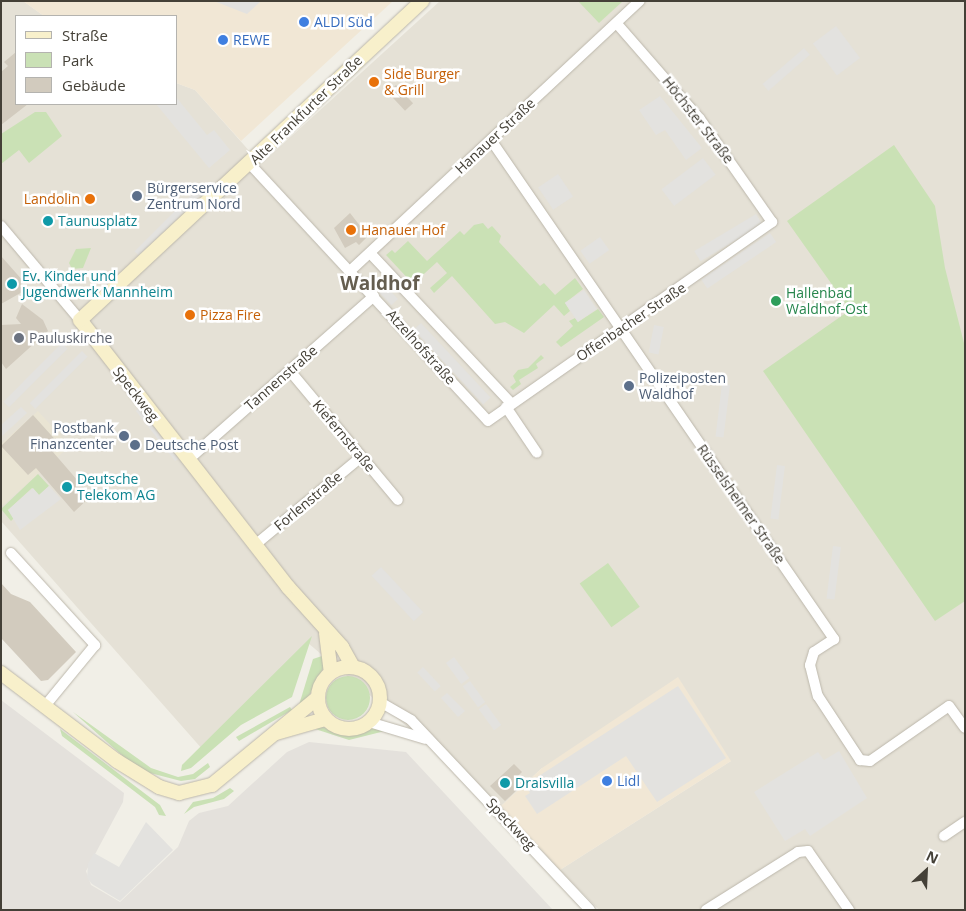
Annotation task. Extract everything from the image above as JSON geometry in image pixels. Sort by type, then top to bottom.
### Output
[{"type":"street","name":"Alte Frankfurter Straße","points":[[80,320],[250,164],[422,1]]},
{"type":"street","name":"Hanauer Straße","points":[[350,271],[640,1]]},
{"type":"street","name":"Höchster Straße","points":[[617,24],[700,118],[772,222]]},
{"type":"street","name":"Rüsselsheimer Straße","points":[[491,140],[834,639],[814,652],[810,666],[818,696],[860,760],[870,762],[949,706],[965,728]]},
{"type":"street","name":"Atzelhofstraße","points":[[250,164],[488,421]]},
{"type":"street","name":"Offenbacher Straße","points":[[488,421],[772,222]]},
{"type":"street","name":"Speckweg","points":[[1,226],[80,320],[188,460],[326,633],[342,647],[353,667],[363,670],[377,683],[380,702],[411,720],[590,910]]},
{"type":"street","name":"Atzelhofstraße","points":[[370,253],[509,405],[537,453]]},
{"type":"street","name":"Tannenstraße","points":[[188,460],[374,296]]},
{"type":"street","name":"Kiefernstraße","points":[[290,371],[398,500]]},
{"type":"street","name":"Forlenstraße","points":[[255,545],[361,456]]},
{"type":"street","points":[[11,553],[95,645],[44,707]]},
{"type":"street","points":[[326,633],[331,672]]},
{"type":"street","points":[[353,667],[331,672],[321,683],[317,698],[325,719],[342,729],[369,722],[380,702]]},
{"type":"street","points":[[1,673],[44,707],[139,776],[179,793],[212,785],[268,736],[317,698]]},
{"type":"street","points":[[268,736],[325,719]]},
{"type":"street","name":"Speckweg","points":[[369,722],[429,740]]},
{"type":"street","points":[[944,836],[965,822]]},
{"type":"street","points":[[706,910],[798,852],[808,851],[849,910]]},
{"type":"shaded area","points":[[1,1],[23,1],[43,15],[15,15],[15,105],[178,105],[178,84],[195,90],[261,164],[440,1],[965,1],[965,910],[599,910],[560,870],[731,761],[542,768],[501,806],[308,643],[203,750],[1,521]]},
{"type":"shaded area","points":[[23,1],[393,1],[241,141],[195,90],[178,84],[178,15],[43,15]]},
{"type":"shaded area","points":[[214,1],[261,1],[247,14]]},
{"type":"shaded area","points":[[836,26],[860,58],[837,75],[813,43]]},
{"type":"shaded area","points":[[804,48],[810,55],[768,91],[762,84]]},
{"type":"shaded area","points":[[660,96],[702,148],[686,160],[665,130],[656,135],[639,110]]},
{"type":"shaded area","points":[[178,99],[207,135],[214,130],[230,150],[209,168],[157,105],[178,105]]},
{"type":"shaded area","points":[[703,158],[716,175],[674,206],[661,189]]},
{"type":"shaded area","points":[[558,174],[573,196],[553,210],[538,187]]},
{"type":"shaded area","points":[[201,185],[206,190],[139,256],[135,251]]},
{"type":"shaded area","points":[[756,214],[762,224],[700,261],[694,251]]},
{"type":"shaded area","points":[[770,233],[776,242],[707,289],[701,279]]},
{"type":"shaded area","points":[[600,237],[609,250],[590,264],[580,251]]},
{"type":"shaded area","points":[[373,273],[398,299],[392,305],[367,279]]},
{"type":"shaded area","points":[[584,290],[597,309],[578,322],[565,303]]},
{"type":"shaded area","points":[[421,323],[491,398],[483,404],[414,330]]},
{"type":"shaded area","points":[[654,325],[664,327],[658,354],[649,352]]},
{"type":"shaded area","points":[[62,343],[68,349],[9,407],[3,402]]},
{"type":"shaded area","points":[[82,351],[88,357],[35,409],[30,403]]},
{"type":"shaded area","points":[[722,384],[730,385],[723,438],[716,437]]},
{"type":"shaded area","points":[[21,407],[27,413],[1,437],[1,425]]},
{"type":"shaded area","points":[[139,408],[178,459],[175,461],[136,411]]},
{"type":"shaded area","points":[[38,411],[70,446],[1,507],[1,444]]},
{"type":"shaded area","points":[[777,465],[785,466],[778,520],[770,519]]},
{"type":"shaded area","points":[[49,486],[61,499],[20,530],[8,510],[33,488],[39,495]]},
{"type":"shaded area","points":[[833,546],[841,547],[834,600],[827,599]]},
{"type":"shaded area","points":[[381,567],[423,612],[414,621],[371,576]]},
{"type":"shaded area","points":[[454,657],[469,678],[461,684],[446,663]]},
{"type":"shaded area","points":[[423,667],[441,686],[435,691],[417,672]]},
{"type":"shaded area","points":[[678,677],[731,761],[560,870],[501,806],[542,768]]},
{"type":"shaded area","points":[[470,681],[485,702],[478,707],[463,686]]},
{"type":"shaded area","points":[[678,686],[726,758],[657,802],[626,756],[537,814],[525,796],[530,793],[525,785]]},
{"type":"shaded area","points":[[447,693],[465,711],[458,717],[441,698]]},
{"type":"shaded area","points":[[1,700],[124,793],[123,802],[86,871],[91,885],[120,902],[178,847],[189,821],[199,813],[228,806],[287,752],[309,742],[406,752],[553,910],[1,910]]},
{"type":"shaded area","points":[[486,704],[501,725],[494,730],[479,709]]},
{"type":"shaded area","points":[[839,751],[867,798],[810,836],[805,829],[785,841],[754,792],[818,752],[824,760]]},
{"type":"shaded area","points":[[146,822],[173,850],[120,901],[92,884],[87,878],[88,864],[94,853],[119,867]]},
{"type":"green space","points":[[578,1],[623,1],[599,23]]},
{"type":"green space","points":[[35,112],[46,112],[62,136],[29,163],[19,150],[1,164],[1,134]]},
{"type":"green space","points":[[894,145],[935,206],[945,268],[965,347],[965,601],[935,621],[763,371],[850,310],[787,221]]},
{"type":"green space","points":[[483,223],[488,229],[492,226],[501,236],[499,242],[540,286],[544,283],[555,295],[575,278],[583,289],[565,303],[570,311],[564,316],[554,305],[524,333],[505,322],[495,324],[452,276],[434,293],[430,288],[447,273],[437,262],[413,284],[386,255],[392,250],[395,253],[408,241],[427,261],[460,231],[464,235],[474,225]]},
{"type":"green space","points":[[91,248],[83,268],[72,269],[69,263],[76,249]]},
{"type":"green space","points":[[598,309],[604,317],[561,347],[556,342],[573,326],[569,321],[575,318],[578,322]]},
{"type":"green space","points":[[541,355],[544,358],[536,364],[538,368],[519,380],[521,384],[513,390],[510,387],[516,382],[513,376],[518,370],[528,368]]},
{"type":"green space","points":[[38,474],[49,486],[39,495],[32,488],[8,510],[15,517],[11,521],[1,509]]},
{"type":"green space","points":[[608,563],[640,607],[611,627],[580,584]]},
{"type":"green space","points":[[312,636],[292,697],[241,725],[191,768],[181,771],[182,765]]},
{"type":"green space","points":[[325,655],[324,667],[308,698],[299,705],[313,659]]},
{"type":"green space","points":[[348,676],[360,680],[366,686],[370,698],[366,710],[360,716],[348,720],[336,716],[330,710],[326,698],[330,686],[336,680]]},
{"type":"green space","points":[[290,707],[292,710],[239,741],[236,737]]},
{"type":"green space","points":[[73,712],[151,768],[178,777],[193,774],[208,763],[210,767],[195,779],[181,781],[150,773],[125,758]]},
{"type":"green space","points":[[321,726],[341,735],[358,734],[373,728],[385,731],[349,740],[309,727]]},
{"type":"green space","points":[[60,729],[160,805],[166,816],[159,815],[155,807],[62,736]]},
{"type":"green space","points":[[230,788],[234,791],[224,799],[194,807],[184,814],[193,802],[213,798]]},
{"type":"building","points":[[15,53],[15,105],[27,105],[1,125],[1,72],[8,66],[4,62]]},
{"type":"building","points":[[396,85],[413,103],[405,111],[388,93]]},
{"type":"building","name":"Hanauer Hof","points":[[350,213],[368,236],[359,245],[356,242],[345,248],[334,228]]},
{"type":"building","name":"Ev. Kinder und Jugendwerk Mannheim","points":[[1,256],[24,282],[20,286],[24,291],[1,304]]},
{"type":"building","name":"Pauluskirche","points":[[22,304],[43,320],[48,331],[6,369],[1,362],[1,325],[21,324],[16,318]]},
{"type":"building","points":[[33,415],[60,445],[53,452],[91,496],[74,512],[36,468],[28,475],[1,446]]},
{"type":"building","points":[[1,583],[11,594],[30,602],[76,652],[48,680],[41,681],[1,638]]},
{"type":"building","name":"Draisvilla","points":[[514,764],[522,772],[514,780],[521,786],[505,801],[490,786]]},
{"type":"place","name":"ALDI Süd","points":[[304,22]]},
{"type":"place","name":"REWE","points":[[223,40]]},
{"type":"place","name":"Side Burger & Grill","points":[[374,82]]},
{"type":"place","name":"Bürgerservice Zentrum Nord","points":[[137,196]]},
{"type":"place","name":"Landolin","points":[[90,199]]},
{"type":"place","name":"Taunusplatz","points":[[48,221]]},
{"type":"place","name":"Hanauer Hof","points":[[351,230]]},
{"type":"place","name":"Ev. Kinder und Jugendwerk Mannheim","points":[[12,284]]},
{"type":"place","name":"Hallenbad Waldhof-Ost","points":[[776,301]]},
{"type":"place","name":"Pizza Fire","points":[[190,315]]},
{"type":"place","name":"Pauluskirche","points":[[19,338]]},
{"type":"place","name":"Polizeiposten Waldhof","points":[[629,386]]},
{"type":"place","name":"Postbank Finanzcenter","points":[[124,436]]},
{"type":"place","name":"Deutsche Post","points":[[135,445]]},
{"type":"place","name":"Deutsche Telekom AG","points":[[67,487]]},
{"type":"place","name":"Lidl","points":[[607,781]]},
{"type":"place","name":"Draisvilla","points":[[505,783]]},
{"type":"district","name":"Waldhof","points":[[380,284]]}]
